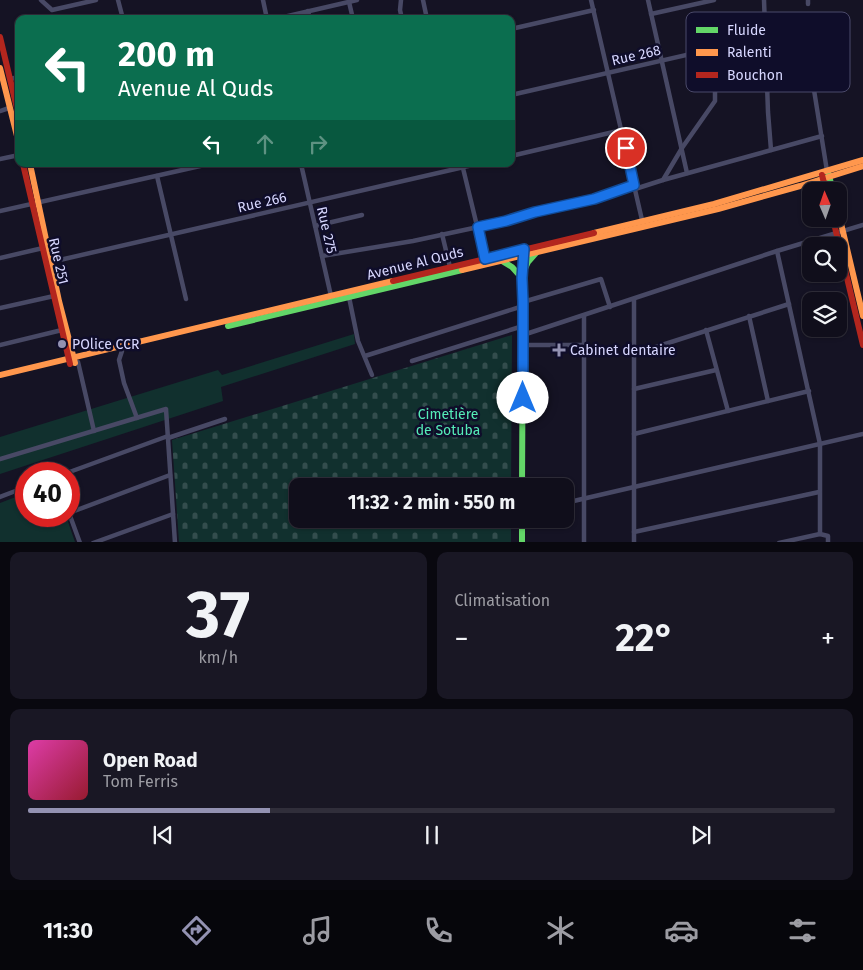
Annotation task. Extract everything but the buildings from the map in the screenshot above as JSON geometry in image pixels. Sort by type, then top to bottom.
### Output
[{"type":"main road","points":[[0,37],[15,100]]},
{"type":"main road","points":[[0,68],[15,130]]},
{"type":"main road","name":"Avenue Al Quds","points":[[0,380],[332,299],[348,297],[502,261],[524,252],[536,253],[718,209],[825,175],[863,160]]},
{"type":"main road","name":"Avenue Al Quds","points":[[0,375],[122,351],[332,299],[450,267],[524,252],[642,220],[714,204],[863,166]]},
{"type":"main road","name":"Rue 251","points":[[24,167],[36,203],[51,262],[73,361]]},
{"type":"main road","name":"Rue 251","points":[[30,167],[43,248],[62,330],[73,361]]},
{"type":"main road","points":[[825,175],[825,182]]},
{"type":"main road","points":[[825,175],[828,182]]},
{"type":"main road","points":[[837,228],[863,316]]},
{"type":"main road","points":[[839,228],[863,345]]},
{"type":"main road","points":[[522,478],[522,278],[524,252]]},
{"type":"main road","points":[[522,278],[528,262],[536,253]]},
{"type":"main road","points":[[502,261],[512,267],[522,278]]},
{"type":"main road","points":[[522,528],[522,542]]},
{"type":"street","points":[[41,0],[52,10],[96,0]]},
{"type":"street","points":[[118,0],[121,15]]},
{"type":"street","points":[[263,0],[266,15]]},
{"type":"street","points":[[292,15],[357,0]]},
{"type":"street","points":[[401,0],[401,15]]},
{"type":"street","points":[[423,0],[426,15]]},
{"type":"street","points":[[591,0],[642,220]]},
{"type":"street","points":[[648,0],[687,173]]},
{"type":"street","points":[[652,14],[693,2],[714,0]]},
{"type":"street","points":[[349,2],[352,15]]},
{"type":"street","points":[[515,28],[594,10]]},
{"type":"street","points":[[308,11],[309,15]]},
{"type":"street","name":"Rue 268","points":[[515,94],[686,54]]},
{"type":"street","points":[[10,79],[15,78]]},
{"type":"street","points":[[663,180],[682,148],[715,101],[715,92]]},
{"type":"street","points":[[767,92],[771,150]]},
{"type":"street","points":[[814,92],[822,136],[825,175]]},
{"type":"street","points":[[0,111],[9,108]]},
{"type":"street","points":[[515,155],[622,130]]},
{"type":"street","points":[[322,256],[414,241],[506,221],[535,212],[594,199],[822,136]]},
{"type":"street","points":[[0,160],[15,156]]},
{"type":"street","points":[[0,211],[196,167]]},
{"type":"street","name":"Rue 275","points":[[301,167],[332,299]]},
{"type":"street","name":"Rue 266","points":[[51,262],[455,167]]},
{"type":"street","points":[[463,167],[485,259]]},
{"type":"street","points":[[157,176],[186,299]]},
{"type":"street","points":[[315,226],[362,215]]},
{"type":"street","points":[[523,335],[777,251],[863,225]]},
{"type":"street","points":[[442,234],[450,267]]},
{"type":"street","points":[[0,258],[43,248]]},
{"type":"street","points":[[777,251],[820,444],[820,534]]},
{"type":"street","points":[[365,356],[601,278],[610,307]]},
{"type":"street","points":[[0,308],[54,296]]},
{"type":"street","points":[[348,297],[358,341],[372,375]]},
{"type":"street","points":[[634,299],[634,542]]},
{"type":"street","points":[[634,354],[789,304]]},
{"type":"street","points":[[584,316],[584,542]]},
{"type":"street","points":[[749,316],[768,401]]},
{"type":"street","points":[[412,361],[523,326]]},
{"type":"street","points":[[0,345],[62,330]]},
{"type":"street","points":[[706,330],[728,411]]},
{"type":"street","points":[[523,345],[584,345]]},
{"type":"street","points":[[122,351],[119,360],[124,383],[137,418]]},
{"type":"street","points":[[73,361],[94,431]]},
{"type":"street","points":[[634,389],[716,370]]},
{"type":"street","points":[[634,434],[808,391]]},
{"type":"street","points":[[0,459],[166,409],[175,542]]},
{"type":"street","points":[[80,468],[225,419]]},
{"type":"street","points":[[574,501],[863,434]]},
{"type":"street","points":[[80,509],[170,475]]},
{"type":"street","points":[[0,497],[15,491]]},
{"type":"street","points":[[634,532],[820,492]]},
{"type":"street","points":[[93,542],[173,514]]},
{"type":"street","points":[[74,527],[80,542]]},
{"type":"street","points":[[779,542],[820,534],[828,536],[828,542]]},
{"type":"green space","points":[[354,334],[355,344],[221,387],[223,401],[37,462],[15,462],[15,469],[0,474],[0,437],[218,370],[222,375]]},
{"type":"green space","name":"Cimetière de Sotuba","points":[[512,335],[511,478],[289,478],[289,528],[511,528],[511,542],[179,542],[172,440]]},
{"type":"green space","points":[[15,497],[15,527],[70,527],[75,542],[0,542],[0,503]]},
{"type":"traffic: fast","points":[[828,172],[831,182]]},
{"type":"traffic: fast","points":[[522,478],[523,302],[521,277],[524,251]]},
{"type":"traffic: fast","points":[[521,277],[528,262],[536,253]]},
{"type":"traffic: fast","points":[[502,261],[512,267],[521,277]]},
{"type":"traffic: fast","points":[[228,326],[462,270]]},
{"type":"traffic: fast","points":[[522,528],[522,542]]},
{"type":"traffic: slow","points":[[0,68],[15,128]]},
{"type":"traffic: slow","points":[[594,233],[714,204],[863,160]]},
{"type":"traffic: slow","points":[[462,270],[718,209],[863,166]]},
{"type":"traffic: slow","points":[[31,167],[59,301],[75,363]]},
{"type":"traffic: slow","points":[[842,228],[863,316]]},
{"type":"traffic: slow","points":[[0,375],[393,281]]},
{"type":"traffic: jam","points":[[0,37],[15,100]]},
{"type":"traffic: jam","points":[[24,167],[70,364]]},
{"type":"traffic: jam","points":[[822,175],[824,182]]},
{"type":"traffic: jam","points":[[835,228],[863,345]]},
{"type":"traffic: jam","points":[[393,281],[594,233]]},
{"type":"place","name":"POlice CCR","points":[[62,344]]},
{"type":"place","name":"Cabinet dentaire","points":[[559,350]]},
{"type":"route","points":[[523,398],[522,278],[524,249],[485,259],[478,227],[594,199],[634,185],[626,148]]}]
